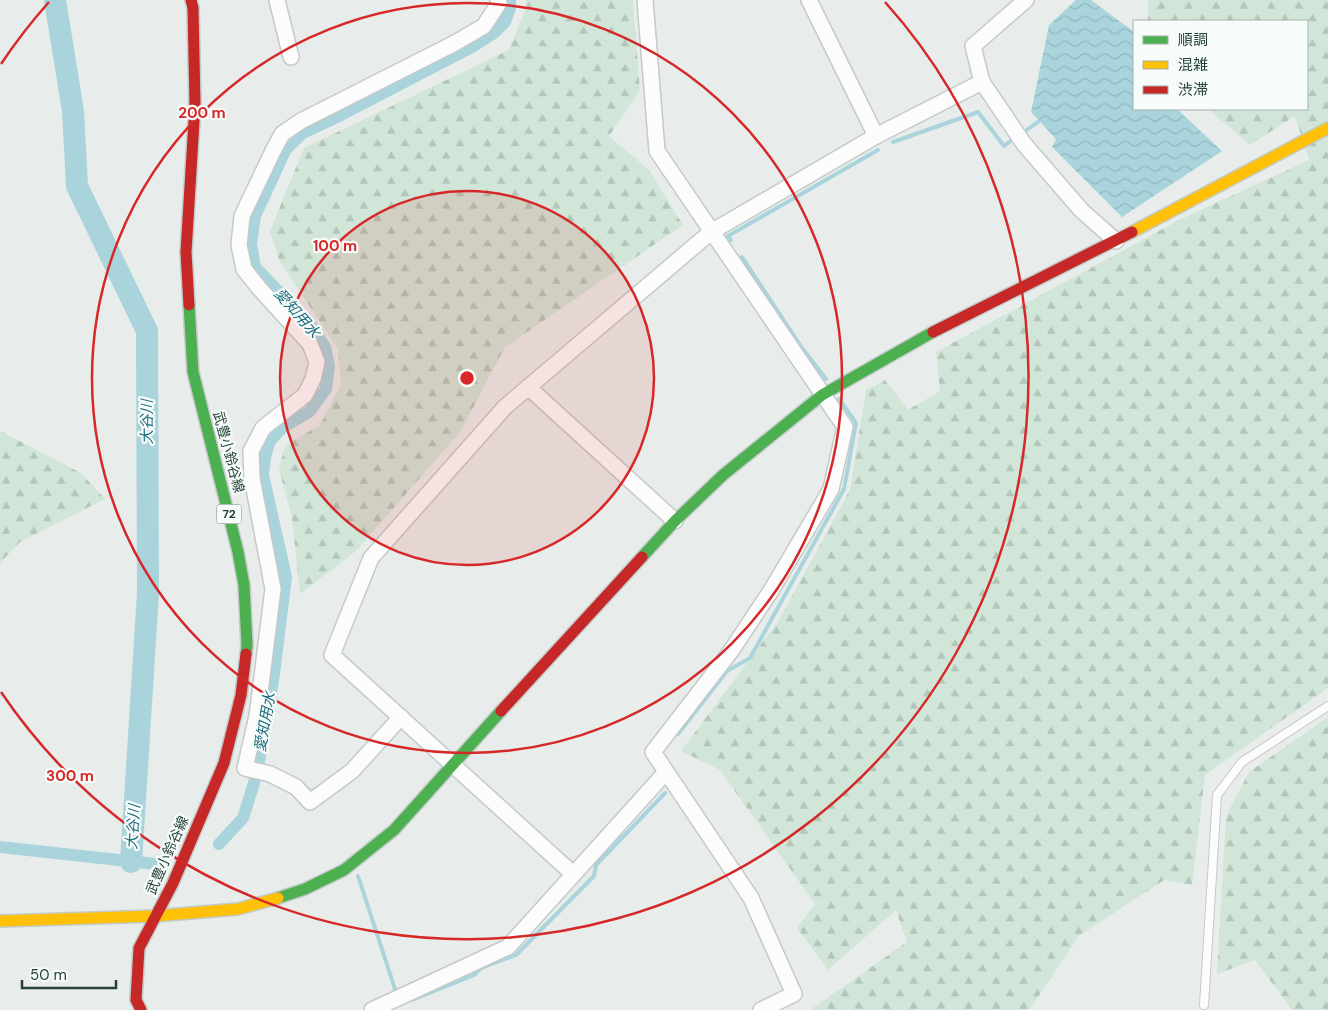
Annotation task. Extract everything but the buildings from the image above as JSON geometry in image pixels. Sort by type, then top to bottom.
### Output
[{"type":"street","name":"武豊小鈴谷線","points":[[141,1010],[136,1000],[139,948],[173,883],[224,763],[241,696],[246,645],[246,610],[238,552],[193,372],[186,252],[195,105],[193,8],[191,0]]},
{"type":"street","points":[[277,0],[291,56]]},
{"type":"street","points":[[401,716],[352,771],[310,802],[296,787],[266,773],[245,768],[257,716],[273,589],[252,478],[251,451],[263,428],[304,395],[313,379],[317,362],[310,344],[259,288],[244,268],[239,245],[242,216],[282,134],[301,120],[455,43],[484,26],[499,2],[498,0]]},
{"type":"street","points":[[645,0],[657,151],[845,427],[831,489],[732,651],[653,752],[751,898],[794,994],[761,1010]]},
{"type":"street","points":[[809,0],[876,136]]},
{"type":"street","points":[[1026,0],[972,46],[982,82],[1024,144],[1082,211],[1116,241]]},
{"type":"street","points":[[573,874],[332,655],[370,558],[505,407],[711,232],[876,136],[982,82]]},
{"type":"street","points":[[0,921],[155,916],[238,909],[271,901],[305,889],[344,870],[394,830],[675,521],[722,475],[822,395],[923,337],[1116,241],[1328,128]]},
{"type":"street","points":[[528,387],[675,521]]},
{"type":"street","points":[[372,1010],[388,1006],[508,947],[666,772]]},
{"type":"lane","points":[[1204,1004],[1217,795],[1242,762],[1328,706]]},
{"type":"green space","points":[[525,0],[633,0],[640,91],[609,136],[649,170],[683,225],[505,347],[460,432],[356,551],[300,594],[292,518],[279,469],[285,446],[320,425],[341,385],[338,349],[279,260],[270,231],[304,148],[509,50],[527,5]]},
{"type":"green space","points":[[1148,0],[1328,0],[1328,688],[1205,775],[1192,885],[1164,880],[1079,936],[1029,1010],[810,1010],[907,942],[896,910],[828,970],[797,928],[815,904],[720,770],[681,751],[779,620],[850,490],[866,390],[885,380],[908,410],[940,391],[936,352],[1179,220],[1309,160],[1295,116],[1250,145],[1209,110],[1308,110],[1308,20],[1148,20]]},
{"type":"green space","points":[[0,431],[81,473],[105,499],[20,542],[0,563]]},
{"type":"green space","points":[[1328,717],[1328,1010],[1292,1010],[1255,960],[1217,974],[1226,816],[1249,772]]},
{"type":"water","points":[[1076,0],[1091,0],[1133,31],[1133,110],[1178,110],[1222,151],[1122,217],[1052,147],[1056,139],[1031,112],[1049,25]]},
{"type":"waterway","name":"大谷川","points":[[55,0],[73,111],[77,186],[147,331],[148,593],[131,862]]},
{"type":"waterway","name":"愛知用水","points":[[219,844],[243,818],[254,783],[273,681],[286,577],[263,475],[265,457],[270,441],[283,427],[309,412],[326,389],[329,366],[325,347],[311,326],[255,267],[251,244],[255,216],[286,149],[303,133],[472,47],[494,33],[505,22],[510,8],[510,0]]},
{"type":"waterway","points":[[893,142],[978,112],[1004,146],[1013,139]]},
{"type":"waterway","points":[[1024,132],[1039,121]]},
{"type":"waterway","points":[[731,240],[728,236],[878,150]]},
{"type":"waterway","points":[[742,257],[802,348],[826,379]]},
{"type":"waterway","points":[[678,734],[727,671],[750,658],[844,489],[856,423],[839,399]]},
{"type":"waterway","points":[[412,1000],[474,975],[481,968],[516,955],[594,876],[596,865],[665,793]]},
{"type":"waterway","name":"愛知用水","points":[[0,847],[155,864]]},
{"type":"waterway","points":[[358,876],[395,989]]},
{"type":"traffic: fast","points":[[189,305],[193,372],[238,552],[244,585],[246,654]]},
{"type":"traffic: fast","points":[[642,557],[675,521],[723,475],[822,395],[933,332]]},
{"type":"traffic: fast","points":[[278,898],[305,889],[344,870],[394,830],[501,711]]},
{"type":"traffic: slow","points":[[1132,232],[1328,128]]},
{"type":"traffic: slow","points":[[0,921],[155,916],[238,909],[278,898]]},
{"type":"traffic: jam","points":[[189,305],[186,252],[195,105],[193,8],[191,0]]},
{"type":"traffic: jam","points":[[933,332],[1132,232]]},
{"type":"traffic: jam","points":[[501,711],[642,557]]},
{"type":"traffic: jam","points":[[141,1010],[136,1000],[139,948],[173,883],[224,763],[241,695],[246,654]]}]
